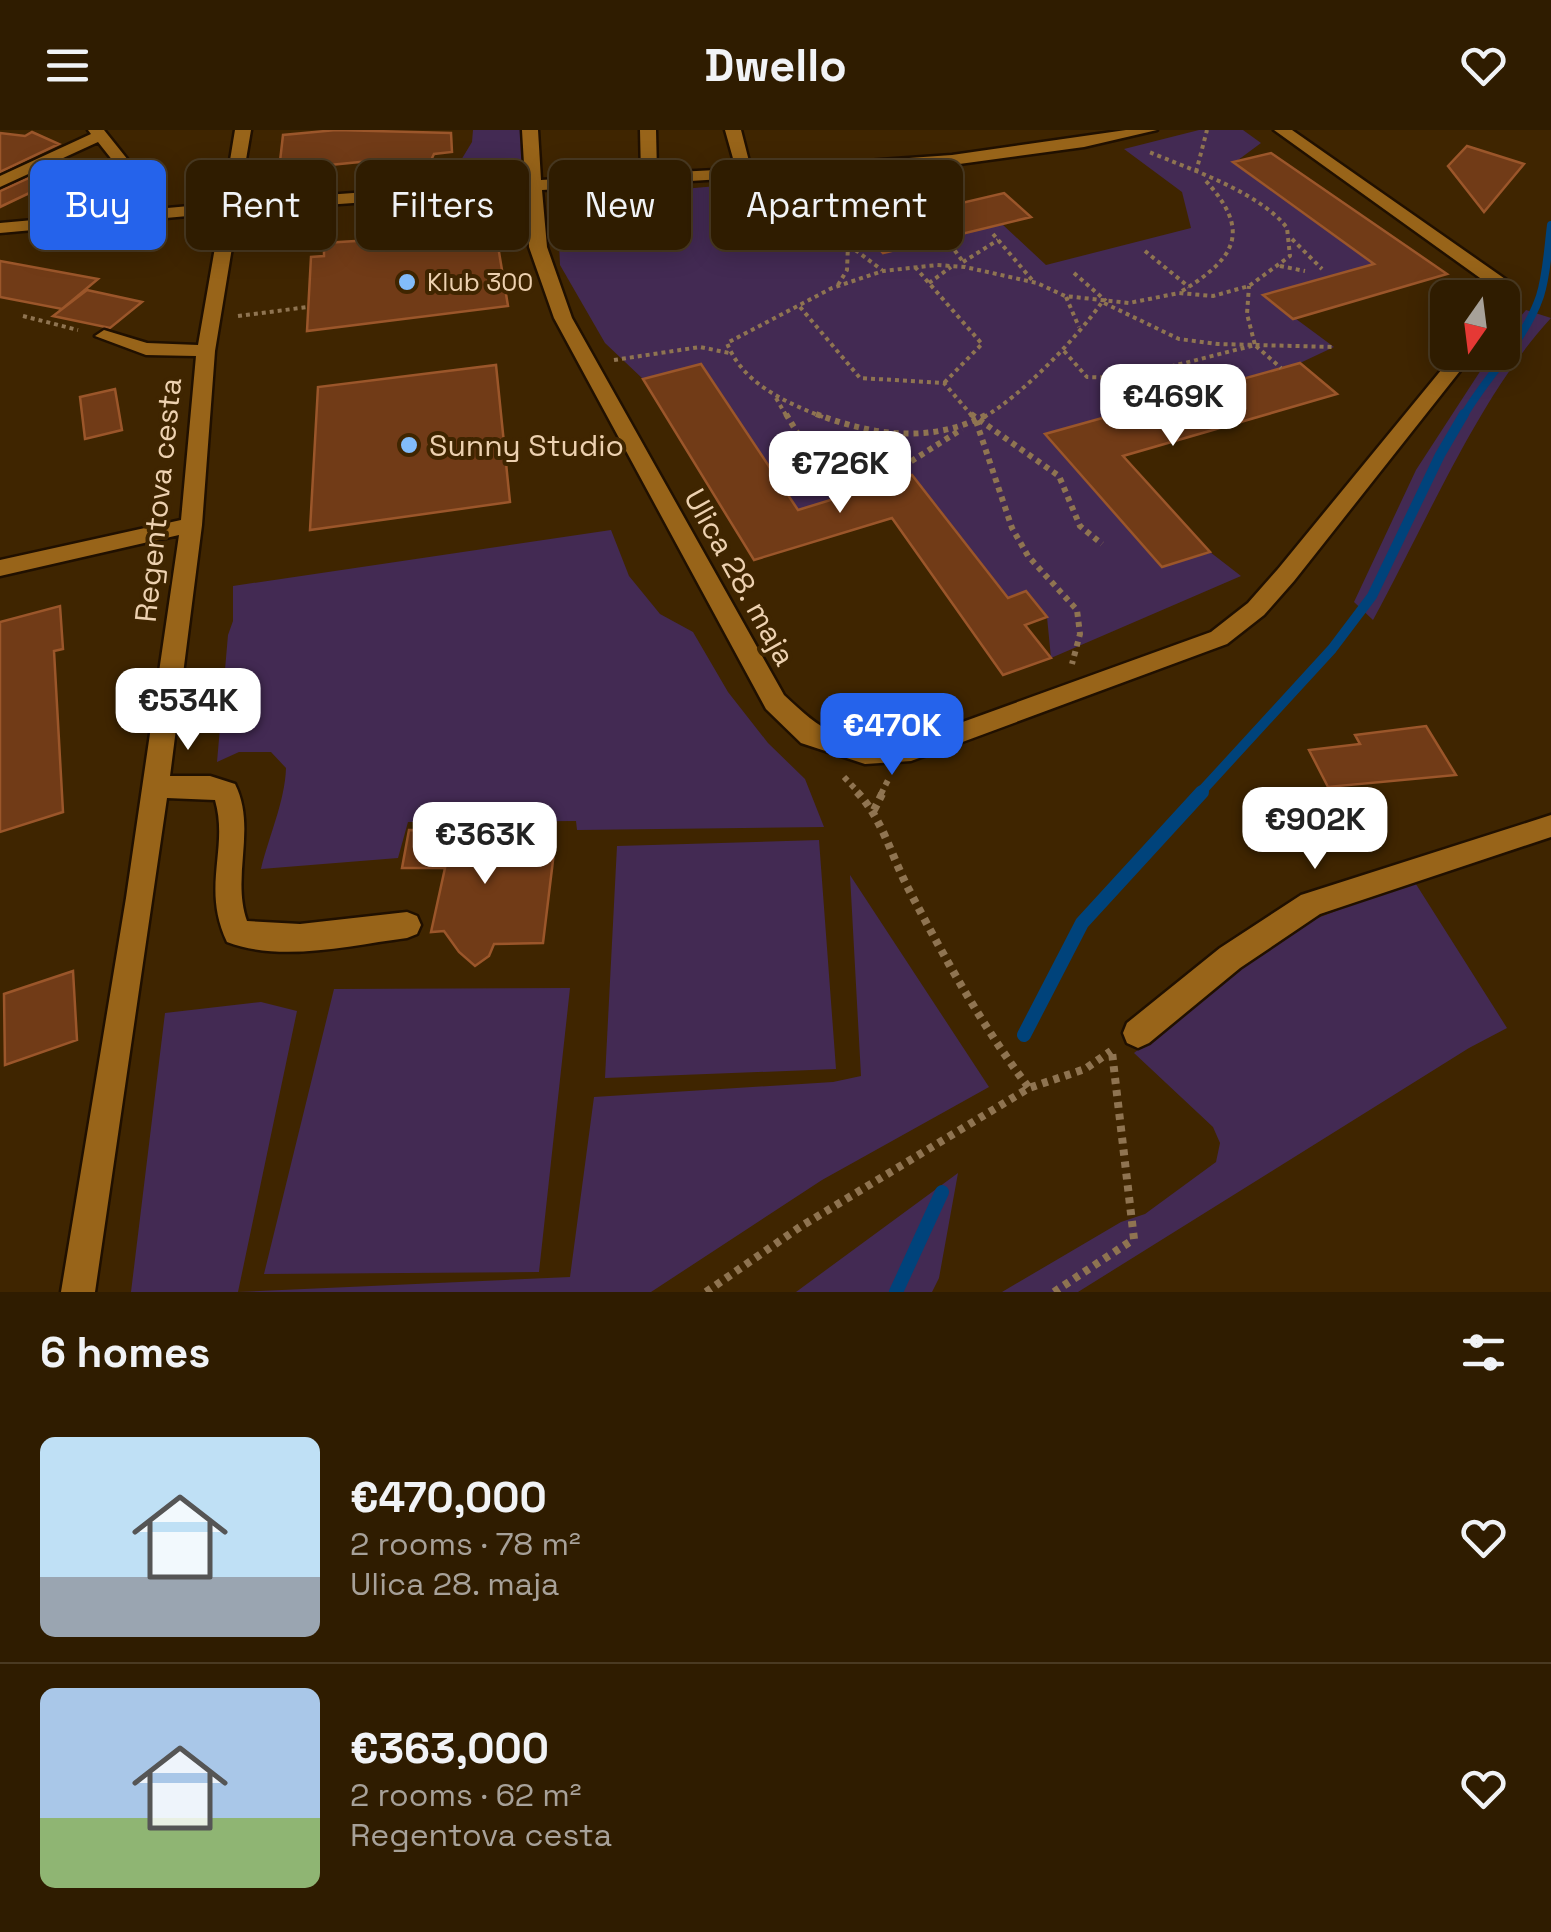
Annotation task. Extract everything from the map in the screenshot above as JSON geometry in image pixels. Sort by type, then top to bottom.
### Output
[{"type":"street","name":"Regentova cesta","points":[[236,160],[242,130]]},
{"type":"street","name":"Ulica 28. maja","points":[[530,130],[538,248],[562,318],[775,702],[810,736],[865,754],[911,752],[1219,638],[1256,609],[1451,370]]},
{"type":"street","points":[[648,130],[649,160]]},
{"type":"street","points":[[733,130],[741,160]]},
{"type":"street","points":[[923,160],[1042,150],[1149,130]]},
{"type":"street","points":[[1282,130],[1495,280]]},
{"type":"street","points":[[0,182],[97,133],[119,160]]},
{"type":"street","points":[[336,198],[549,184]]},
{"type":"street","points":[[0,228],[186,209]]},
{"type":"street","name":"Regentova cesta","points":[[78,1292],[155,787],[191,525],[206,351],[221,250]]},
{"type":"street","points":[[104,336],[146,349],[206,351]]},
{"type":"street","points":[[0,568],[191,525]]},
{"type":"street","points":[[155,787],[210,787],[226,792],[232,806],[226,854],[227,915],[237,933],[257,938],[407,925]]},
{"type":"street","points":[[1138,1033],[1230,958],[1311,904],[1551,826]]},
{"type":"path","points":[[1195,171],[1207,130]]},
{"type":"path","points":[[1148,152],[1195,171],[1284,221],[1292,239],[1322,269]]},
{"type":"path","points":[[1104,302],[1079,327],[1064,351],[988,416],[950,430],[910,436],[863,432],[782,401],[730,358],[727,342],[837,286],[883,271],[914,267],[965,264],[1034,282],[1065,296],[1104,302],[1128,303],[1179,292],[1231,254],[1235,218],[1227,200],[1195,171]]},
{"type":"path","points":[[993,234],[1034,282]]},
{"type":"path","points":[[1179,292],[1212,296],[1249,286],[1290,256],[1292,239]]},
{"type":"path","points":[[965,264],[998,240]]},
{"type":"path","points":[[837,286],[847,270],[848,250]]},
{"type":"path","points":[[855,250],[883,271]]},
{"type":"path","points":[[954,250],[965,264]]},
{"type":"path","points":[[1144,250],[1189,287]]},
{"type":"path","points":[[1279,265],[1305,271]]},
{"type":"path","points":[[928,283],[952,266]]},
{"type":"path","points":[[914,267],[982,344],[944,382]]},
{"type":"path","points":[[1074,273],[1104,302],[1176,338],[1255,345]]},
{"type":"path","points":[[1249,286],[1247,314],[1255,345],[1281,368]]},
{"type":"path","points":[[1065,296],[1079,327]]},
{"type":"path","points":[[237,316],[308,307]]},
{"type":"path","points":[[800,307],[860,378],[944,382],[976,420],[1059,476],[1080,526],[1102,544]]},
{"type":"path","points":[[23,316],[104,336]]},
{"type":"path","points":[[1064,351],[1087,378],[1126,378],[1255,345],[1287,342],[1334,347]]},
{"type":"path","points":[[608,360],[630,361],[700,346],[730,354]]},
{"type":"path","points":[[772,393],[828,484]]},
{"type":"path","points":[[976,420],[1012,528],[1028,556],[1077,610],[1080,634],[1065,695]]},
{"type":"path","points":[[869,488],[976,420]]},
{"type":"path","points":[[836,767],[874,810],[888,850],[936,942],[998,1047],[1029,1088]]},
{"type":"path","points":[[874,810],[884,784],[899,770]]},
{"type":"path","points":[[706,1292],[800,1227],[1029,1088],[1085,1069],[1138,1033]]},
{"type":"path","points":[[1054,1292],[1134,1240],[1112,1050]]},
{"type":"shaded area","points":[[473,130],[523,130],[526,160],[461,160],[472,142]]},
{"type":"shaded area","points":[[1199,130],[1243,130],[1261,143],[1234,163],[1374,264],[1265,296],[1334,347],[1300,363],[1046,433],[1162,567],[1210,552],[1241,576],[1051,658],[1047,617],[1026,592],[1008,598],[912,476],[798,510],[701,365],[643,379],[605,343],[560,265],[559,250],[691,250],[691,188],[711,187],[711,250],[963,250],[963,234],[1002,224],[1046,265],[1191,228],[1182,192],[1124,149]]},
{"type":"shaded area","points":[[1526,310],[1551,318],[1520,356],[1520,317]]},
{"type":"shaded area","points":[[1481,370],[1510,370],[1455,463],[1373,620],[1354,602],[1416,470]]},
{"type":"shaded area","points":[[611,530],[629,576],[660,614],[693,632],[728,692],[768,743],[805,779],[824,827],[577,830],[576,821],[408,822],[398,858],[261,869],[280,806],[286,768],[271,752],[239,752],[217,762],[228,635],[233,621],[233,586]]},
{"type":"shaded area","points":[[819,840],[836,1069],[605,1078],[617,846]]},
{"type":"shaded area","points":[[850,875],[989,1087],[822,1180],[651,1292],[238,1292],[570,1277],[594,1097],[833,1082],[861,1076]]},
{"type":"shaded area","points":[[1414,881],[1507,1028],[1078,1292],[1002,1292],[1121,1222],[1145,1214],[1216,1162],[1220,1143],[1213,1127],[1134,1053],[1239,967],[1315,919]]},
{"type":"shaded area","points":[[570,988],[539,1272],[264,1274],[334,989]]},
{"type":"shaded area","points":[[261,1002],[297,1011],[238,1292],[131,1292],[165,1013]]},
{"type":"shaded area","points":[[958,1173],[939,1278],[932,1292],[796,1292]]},
{"type":"building","points":[[336,130],[451,133],[452,152],[434,154],[431,160],[356,160],[336,164],[336,160],[280,160],[283,135]]},
{"type":"building","points":[[32,132],[59,144],[0,172],[0,133],[25,136]]},
{"type":"building","points":[[1467,146],[1524,164],[1484,212],[1448,166]]},
{"type":"building","points":[[1271,153],[1447,274],[1293,319],[1263,295],[1374,264],[1233,162]]},
{"type":"building","points":[[30,177],[30,193],[0,207],[0,191]]},
{"type":"building","points":[[1004,193],[1031,217],[963,234],[963,203]]},
{"type":"building","name":"Klub 300","points":[[356,241],[356,250],[499,250],[508,306],[307,331],[311,257],[324,256],[324,250],[336,250],[336,242]]},
{"type":"building","points":[[0,261],[98,279],[62,309],[0,297]]},
{"type":"building","points":[[87,290],[142,302],[110,328],[53,316]]},
{"type":"building","points":[[1300,363],[1337,394],[1123,456],[1210,552],[1162,567],[1045,434]]},
{"type":"building","points":[[701,364],[798,510],[912,475],[1008,598],[1026,591],[1047,617],[1025,625],[1051,658],[1003,675],[892,518],[754,560],[643,379]]},
{"type":"building","name":"Sunny Studio","points":[[496,365],[510,502],[310,530],[318,387]]},
{"type":"building","points":[[115,389],[122,430],[85,439],[80,397]]},
{"type":"building","points":[[60,606],[63,649],[54,651],[63,812],[0,832],[0,622]]},
{"type":"building","points":[[1426,726],[1456,775],[1328,787],[1309,750],[1360,744],[1355,735]]},
{"type":"building","points":[[409,830],[535,831],[532,853],[554,852],[543,943],[494,944],[489,956],[475,966],[444,931],[431,932],[445,868],[402,868]]},
{"type":"building","points":[[73,971],[77,1040],[5,1065],[4,994]]},
{"type":"waterway","points":[[1463,417],[1533,312],[1544,279],[1551,225]]},
{"type":"waterway","points":[[1199,794],[1332,649],[1372,596],[1464,414]]},
{"type":"waterway","points":[[1024,1035],[1082,923],[1202,792]]},
{"type":"waterway","points":[[896,1292],[942,1192]]},
{"type":"place","name":"Klub 300","points":[[407,282]]},
{"type":"place","name":"Sunny Studio","points":[[409,445]]}]
